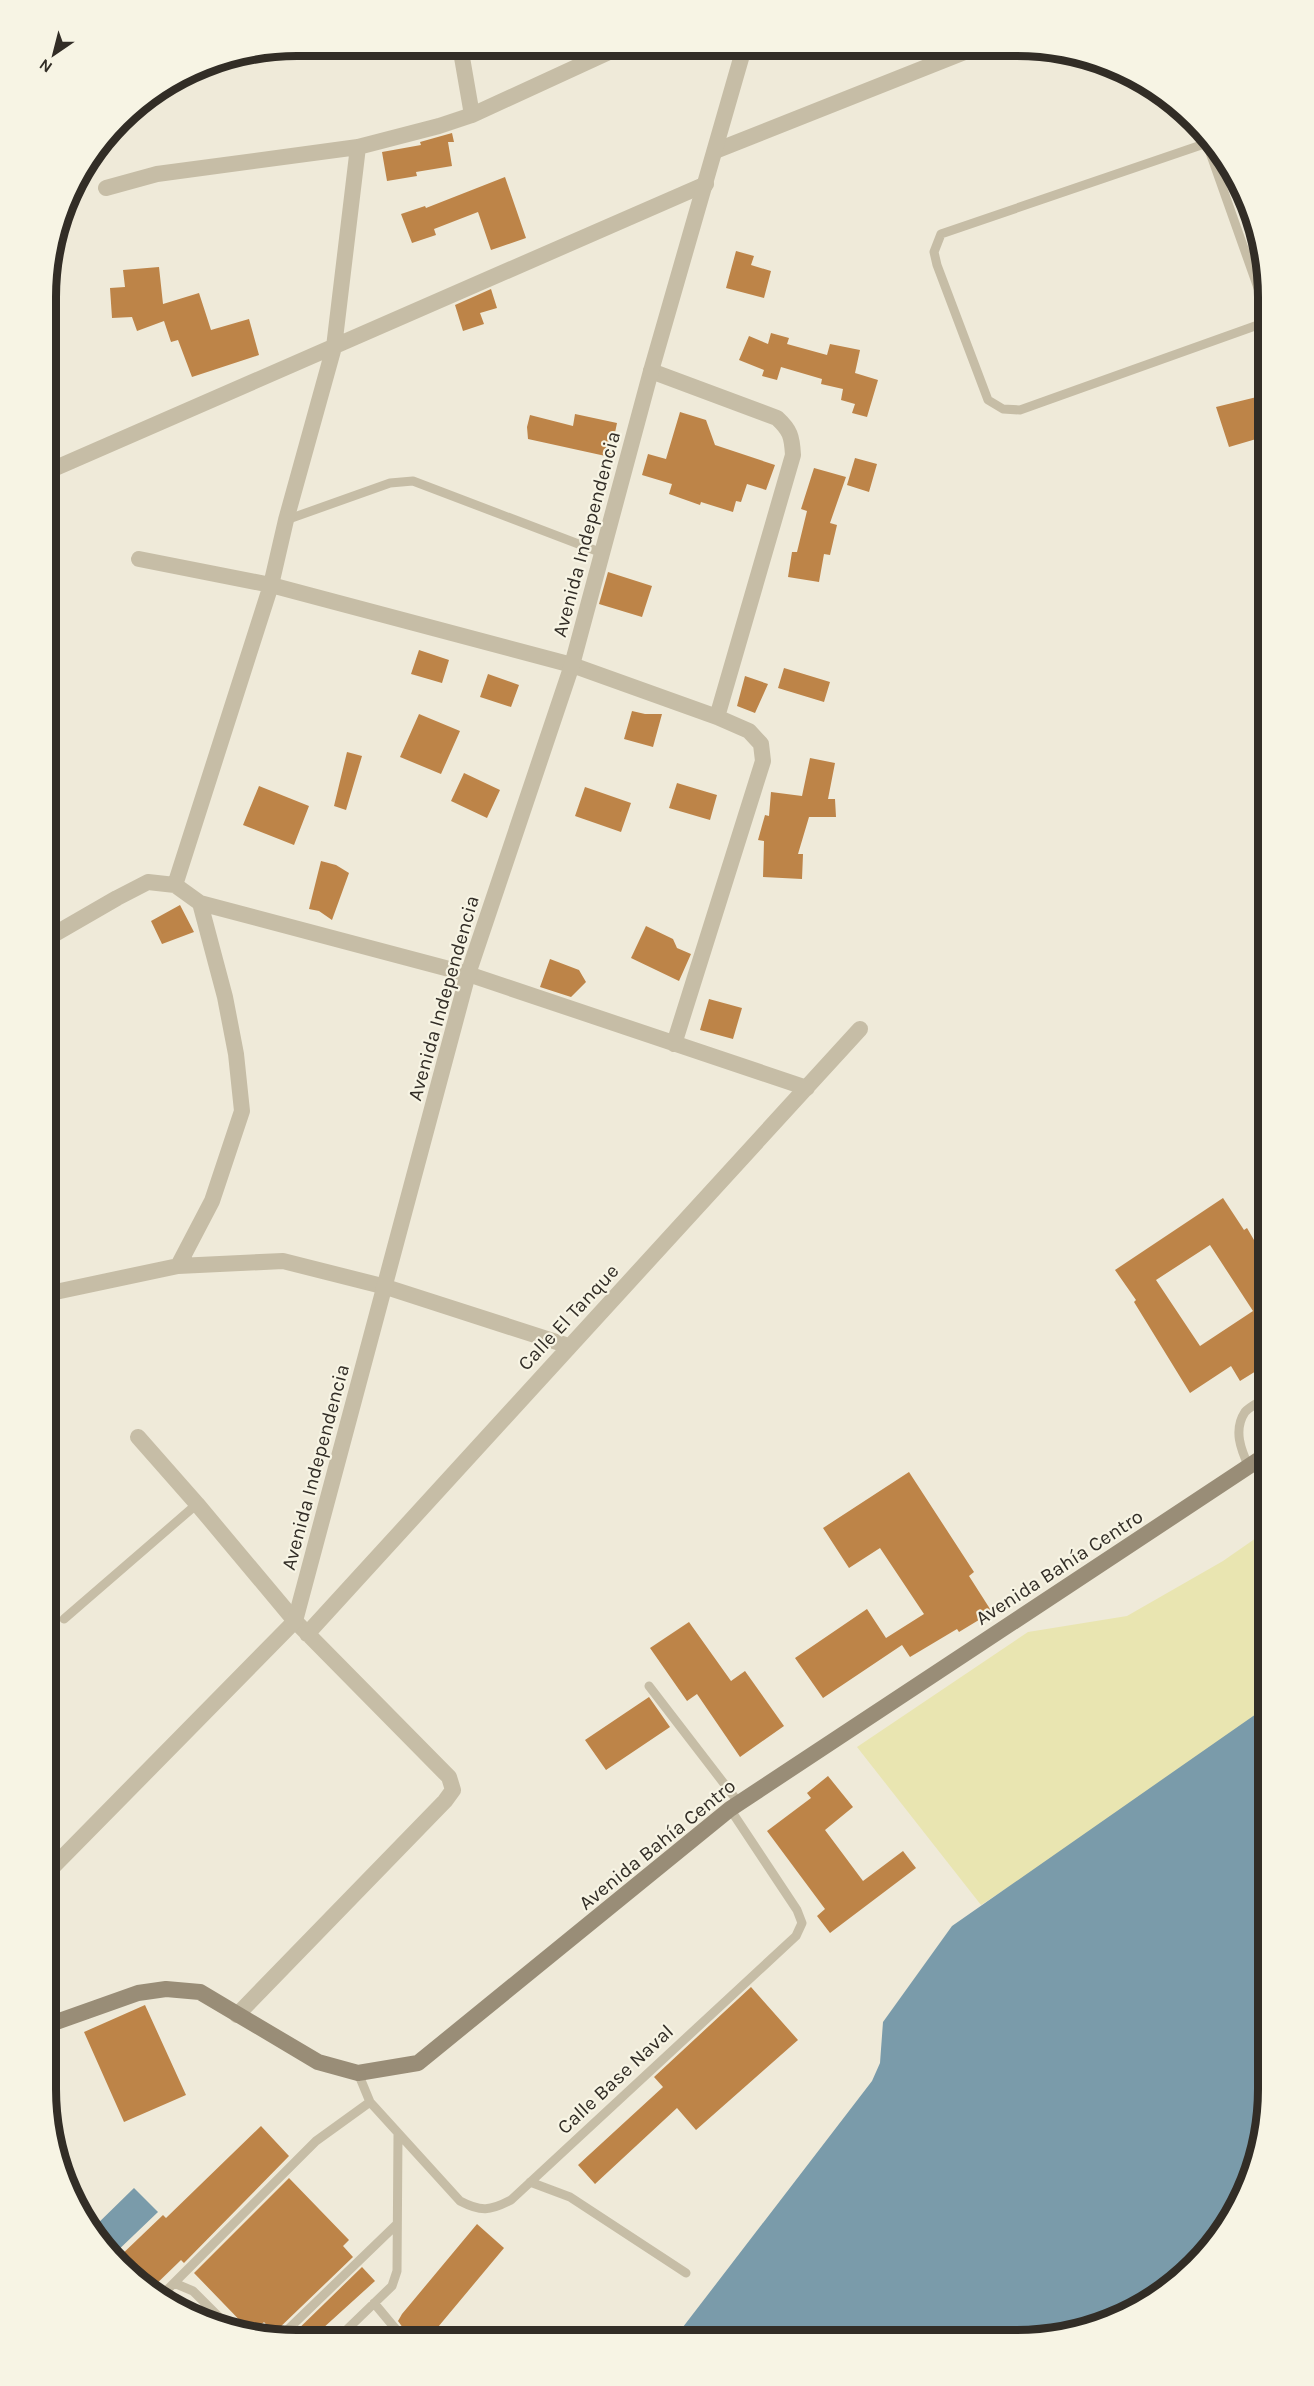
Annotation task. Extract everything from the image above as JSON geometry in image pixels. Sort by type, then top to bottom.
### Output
[{"type":"main road","name":"Avenida Bahía Centro","points":[[56,2022],[138,1993],[166,1989],[200,1992],[318,2062],[358,2073],[418,2063],[734,1806],[1258,1461]]},
{"type":"street","points":[[462,56],[472,115]]},
{"type":"street","points":[[106,188],[157,174],[358,147],[472,115],[600,56]]},
{"type":"street","name":"Avenida Independencia","points":[[56,1864],[295,1621],[468,975],[572,665],[651,371],[742,56]]},
{"type":"street","points":[[715,151],[954,56]]},
{"type":"street","points":[[175,885],[271,585],[286,520],[334,347],[358,147]]},
{"type":"street","points":[[56,468],[706,184]]},
{"type":"street","points":[[651,371],[777,418],[788,428],[792,443],[793,454],[717,717]]},
{"type":"street","points":[[139,559],[271,585],[572,665],[750,730],[761,744],[763,761],[675,1044]]},
{"type":"street","points":[[56,933],[148,882],[175,885],[200,903],[468,975],[807,1088]]},
{"type":"street","points":[[178,1266],[212,1201],[242,1111],[236,1054],[225,997],[200,903]]},
{"type":"street","name":"Calle El Tanque","points":[[307,1634],[860,1029]]},
{"type":"street","points":[[56,1292],[178,1266],[284,1261],[386,1287],[569,1346]]},
{"type":"street","points":[[138,1437],[198,1504],[295,1621],[449,1777],[453,1790],[445,1802],[237,2015]]},
{"type":"lane","points":[[1204,144],[941,234],[934,252],[937,265],[988,400],[1004,409],[1020,410],[1258,324]]},
{"type":"lane","points":[[1216,159],[1258,287]]},
{"type":"lane","points":[[286,520],[390,483],[413,481],[602,554]]},
{"type":"lane","points":[[1249,1467],[1239,1445],[1240,1425],[1246,1411],[1258,1403]]},
{"type":"lane","points":[[64,1618],[198,1504]]},
{"type":"lane","name":"Calle Base Naval","points":[[358,2073],[370,2102],[460,2201],[476,2209],[495,2208],[511,2200],[531,2182],[796,1936],[802,1923],[797,1910],[734,1806],[649,1686]]},
{"type":"lane","points":[[165,2292],[316,2141],[370,2102]]},
{"type":"lane","points":[[346,2330],[392,2286],[397,2271],[398,2135]]},
{"type":"lane","points":[[531,2182],[570,2197],[686,2273]]},
{"type":"lane","points":[[287,2330],[397,2224]]},
{"type":"lane","points":[[174,2283],[193,2291],[220,2318]]},
{"type":"lane","points":[[374,2303],[396,2330]]},
{"type":"sand","points":[[1258,1537],[1258,1724],[981,1905],[857,1747],[1028,1632],[1127,1616],[1223,1561]]},
{"type":"water","points":[[1258,1713],[1258,2106],[1254,2137],[1246,2167],[1234,2196],[1218,2224],[1199,2249],[1177,2271],[1152,2290],[1110,2312],[1065,2326],[1034,2330],[681,2330],[872,2081],[880,2063],[883,2022],[952,1926]]},
{"type":"water","points":[[134,2188],[158,2212],[117,2251],[96,2225]]},
{"type":"building","points":[[452,133],[454,142],[448,142],[452,166],[416,172],[417,176],[387,181],[382,152],[421,145],[420,142]]},
{"type":"building","points":[[505,177],[526,238],[491,250],[478,212],[434,229],[436,235],[412,243],[401,214],[425,206],[426,208]]},
{"type":"building","points":[[736,251],[754,256],[751,265],[771,271],[764,298],[726,288]]},
{"type":"building","points":[[159,267],[163,304],[199,293],[211,330],[249,319],[259,355],[192,377],[178,340],[171,342],[164,321],[137,331],[132,317],[112,318],[110,288],[125,287],[123,270]]},
{"type":"building","points":[[491,289],[497,308],[480,313],[484,324],[463,331],[455,305]]},
{"type":"building","points":[[771,333],[789,338],[787,344],[827,355],[830,344],[860,350],[855,373],[878,380],[867,417],[852,413],[855,404],[841,400],[843,389],[821,384],[822,379],[781,367],[777,380],[762,376],[764,370],[739,360],[749,336],[768,344]]},
{"type":"building","points":[[1258,397],[1258,438],[1229,447],[1216,407]]},
{"type":"building","points":[[680,412],[706,420],[715,445],[775,465],[766,490],[747,484],[741,502],[736,501],[733,512],[701,502],[700,505],[669,494],[672,484],[642,475],[648,454],[666,459]]},
{"type":"building","points":[[575,414],[617,423],[610,457],[528,439],[527,427],[530,415],[573,426]]},
{"type":"building","points":[[855,458],[877,464],[869,492],[847,485]]},
{"type":"building","points":[[814,468],[846,477],[830,523],[837,525],[830,555],[824,554],[819,582],[788,577],[792,552],[797,552],[807,511],[801,509]]},
{"type":"building","points":[[608,572],[652,586],[642,617],[599,604]]},
{"type":"building","points":[[419,650],[449,660],[442,683],[411,674]]},
{"type":"building","points":[[784,668],[830,682],[824,702],[778,688]]},
{"type":"building","points":[[488,674],[519,685],[511,707],[480,697]]},
{"type":"building","points":[[745,676],[768,684],[755,713],[737,706]]},
{"type":"building","points":[[632,711],[662,714],[653,747],[624,739]]},
{"type":"building","points":[[419,714],[460,731],[441,774],[400,757]]},
{"type":"building","points":[[347,752],[362,756],[346,810],[334,806]]},
{"type":"building","points":[[810,758],[835,763],[828,799],[835,799],[836,817],[809,817],[798,854],[803,854],[802,879],[763,877],[764,841],[758,840],[765,815],[769,816],[771,792],[802,796]]},
{"type":"building","points":[[464,773],[500,790],[487,818],[451,801]]},
{"type":"building","points":[[677,783],[717,795],[710,820],[669,808]]},
{"type":"building","points":[[259,786],[309,806],[294,845],[243,825]]},
{"type":"building","points":[[585,787],[631,803],[621,832],[575,816]]},
{"type":"building","points":[[321,861],[336,865],[349,873],[332,920],[319,911],[309,909]]},
{"type":"building","points":[[180,905],[194,932],[162,944],[151,921]]},
{"type":"building","points":[[646,926],[673,939],[677,948],[691,954],[679,981],[631,958]]},
{"type":"building","points":[[550,959],[579,970],[586,982],[571,997],[540,987]]},
{"type":"building","points":[[709,999],[742,1008],[733,1039],[700,1030]]},
{"type":"building","points":[[1223,1198],[1244,1230],[1247,1228],[1254,1240],[1258,1238],[1258,1370],[1240,1381],[1231,1366],[1190,1393],[1134,1302],[1136,1300],[1115,1270]],"holes":[[[1210,1245],[1253,1311],[1200,1346],[1156,1280]]]},
{"type":"building","points":[[909,1472],[974,1572],[969,1576],[992,1612],[959,1632],[957,1629],[910,1657],[902,1645],[823,1698],[795,1658],[867,1609],[886,1638],[924,1614],[880,1548],[849,1568],[823,1528]]},
{"type":"building","points":[[689,1622],[731,1681],[745,1671],[784,1726],[740,1757],[697,1694],[687,1701],[650,1648]]},
{"type":"building","points":[[649,1697],[670,1727],[606,1770],[585,1740]]},
{"type":"building","points":[[828,1776],[853,1807],[825,1830],[863,1881],[903,1851],[916,1868],[830,1933],[817,1916],[825,1909],[767,1831],[811,1798],[807,1793]]},
{"type":"building","points":[[751,1987],[798,2040],[696,2130],[677,2108],[595,2184],[578,2165],[663,2087],[654,2077]]},
{"type":"building","points":[[145,2005],[186,2095],[124,2122],[84,2032]]},
{"type":"building","points":[[261,2126],[289,2156],[184,2263],[181,2260],[155,2285],[121,2255],[163,2215],[166,2218]]},
{"type":"building","points":[[289,2178],[349,2240],[343,2246],[353,2257],[277,2330],[270,2329],[264,2322],[258,2327],[244,2325],[194,2273]]},
{"type":"building","points":[[477,2224],[504,2248],[436,2330],[404,2330],[398,2321]]},
{"type":"building","points":[[362,2267],[375,2281],[321,2330],[297,2330]]}]
